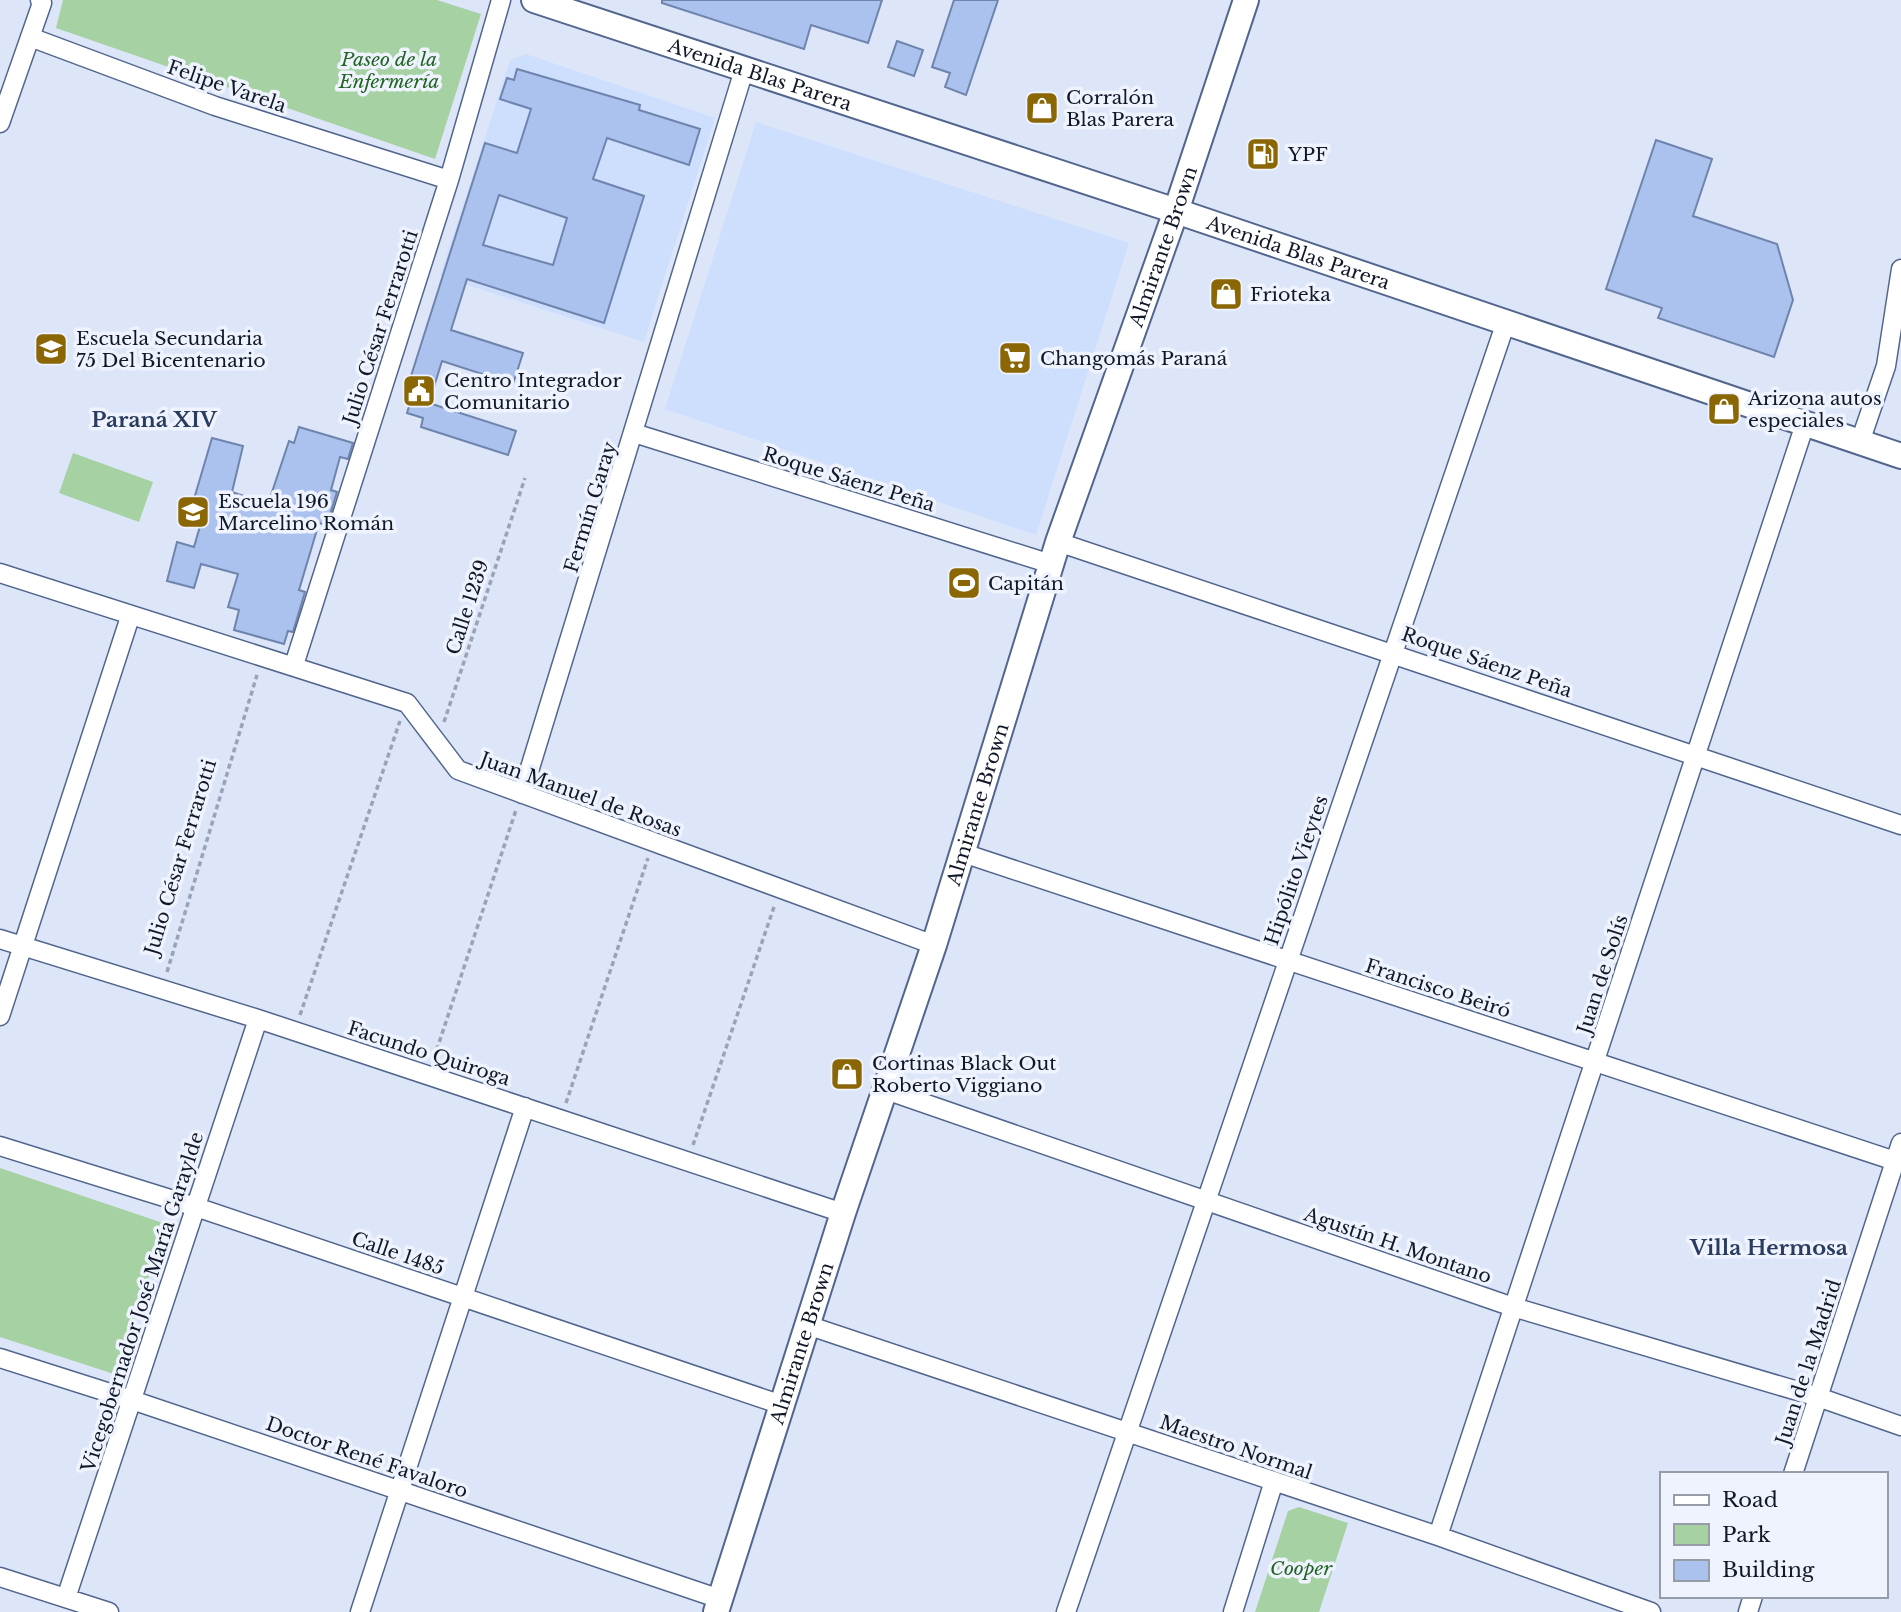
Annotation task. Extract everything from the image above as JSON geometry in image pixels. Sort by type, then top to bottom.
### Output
[{"type":"main road","name":"Avenida Blas Parera","points":[[534,0],[1176,211],[1901,456]]},
{"type":"main road","name":"Almirante Brown","points":[[718,1606],[843,1213],[934,945],[1055,553],[1176,211],[1246,0]]},
{"type":"street","points":[[0,123],[40,0]]},
{"type":"street","name":"Julio César Ferrarotti","points":[[294,665],[449,180],[501,0]]},
{"type":"street","name":"Felipe Varela","points":[[30,37],[215,106],[449,180]]},
{"type":"street","name":"Fermín Garay","points":[[522,794],[744,70]]},
{"type":"street","points":[[1860,442],[1886,366],[1901,269]]},
{"type":"street","name":"Hipólito Vieytes","points":[[1066,1612],[1125,1432],[1506,322]]},
{"type":"street","name":"Juan de Solís","points":[[1438,1536],[1805,424]]},
{"type":"street","name":"Roque Sáenz Peña","points":[[634,433],[1392,652],[1901,825]]},
{"type":"street","points":[[0,573],[130,617],[294,665],[407,703]]},
{"type":"street","points":[[0,1016],[130,617]]},
{"type":"street","name":"Juan Manuel de Rosas","points":[[407,703],[458,770],[934,945]]},
{"type":"street","name":"Francisco Beiró","points":[[963,853],[1898,1162]]},
{"type":"street","name":"Facundo Quiroga","points":[[0,939],[295,1031],[843,1213]]},
{"type":"street","name":"Vicegobernador José María Garaylde","points":[[66,1598],[258,1019]]},
{"type":"street","name":"Agustín H. Montano","points":[[886,1090],[1513,1307],[1818,1397],[1901,1426]]},
{"type":"street","points":[[360,1612],[525,1107]]},
{"type":"street","name":"Juan de la Madrid","points":[[1794,1472],[1898,1162],[1901,1143]]},
{"type":"street","name":"Calle 1485","points":[[0,1146],[196,1207],[782,1405]]},
{"type":"street","name":"Maestro Normal","points":[[807,1325],[1438,1536],[1651,1612]]},
{"type":"street","name":"Doctor René Favaloro","points":[[0,1358],[400,1490],[718,1606]]},
{"type":"street","points":[[1233,1612],[1274,1481]]},
{"type":"street","points":[[0,1577],[109,1612]]},
{"type":"path","name":"Calle 1239","points":[[437,744],[525,478]]},
{"type":"path","name":"Julio César Ferrarotti","points":[[162,989],[263,656]]},
{"type":"path","points":[[295,1031],[407,703]]},
{"type":"path","points":[[428,1075],[522,794]]},
{"type":"path","points":[[560,1119],[653,843]]},
{"type":"path","points":[[687,1161],[780,889]]},
{"type":"shaded area","points":[[526,54],[715,118],[644,342],[440,276],[510,60]]},
{"type":"shaded area","name":"Changomás Paraná","points":[[756,122],[1129,243],[1036,535],[665,409]]},
{"type":"green space","name":"Paseo de la Enfermería","points":[[63,0],[437,0],[481,14],[435,159],[56,28]]},
{"type":"green space","points":[[73,453],[153,482],[139,522],[59,493]]},
{"type":"green space","points":[[0,1168],[166,1224],[117,1375],[0,1337]]},
{"type":"green space","name":"Cooper","points":[[1299,1507],[1348,1523],[1319,1612],[1255,1612],[1288,1511]]},
{"type":"building","points":[[662,0],[882,0],[868,43],[811,25],[804,49],[662,3]]},
{"type":"building","points":[[954,0],[998,0],[966,95],[945,87],[950,73],[932,67]]},
{"type":"building","points":[[897,41],[923,50],[914,76],[888,67]]},
{"type":"building","points":[[517,69],[640,105],[639,110],[700,129],[689,165],[607,138],[593,179],[644,196],[604,323],[467,279],[451,330],[523,353],[513,384],[442,361],[429,403],[516,431],[508,455],[421,427],[423,418],[407,413],[411,400],[404,398],[485,143],[517,153],[531,109],[500,99],[507,78],[514,80]],"holes":[[[499,195],[567,218],[553,265],[483,245]]]},
{"type":"building","points":[[1656,140],[1712,159],[1693,216],[1777,244],[1793,300],[1774,357],[1658,318],[1662,308],[1606,289]]},
{"type":"building","points":[[299,427],[353,443],[348,459],[340,457],[331,490],[337,492],[327,525],[319,523],[299,590],[305,592],[293,632],[288,631],[284,644],[234,630],[239,610],[228,607],[238,574],[201,564],[194,588],[167,581],[177,542],[194,547],[207,502],[194,499],[212,438],[243,446],[232,492],[268,504],[289,441],[294,443]]},
{"type":"place","name":"Corralón Blas Parera","points":[[1042,108]]},
{"type":"place","name":"YPF","points":[[1263,154]]},
{"type":"place","name":"Frioteka","points":[[1226,294]]},
{"type":"place","name":"Escuela Secundaria 75 Del Bicentenario","points":[[51,349]]},
{"type":"place","name":"Changomás Paraná","points":[[1015,358]]},
{"type":"place","name":"Centro Integrador Comunitario","points":[[419,391]]},
{"type":"place","name":"Arizona autos especiales","points":[[1724,409]]},
{"type":"place","name":"Escuela 196 Marcelino Román","points":[[193,512]]},
{"type":"place","name":"Capitán","points":[[964,583]]},
{"type":"place","name":"Cortinas Black Out Roberto Viggiano","points":[[847,1074]]},
{"type":"district","name":"Paraná XIV","points":[[154,420]]},
{"type":"district","name":"Villa Hermosa","points":[[1769,1248]]}]
